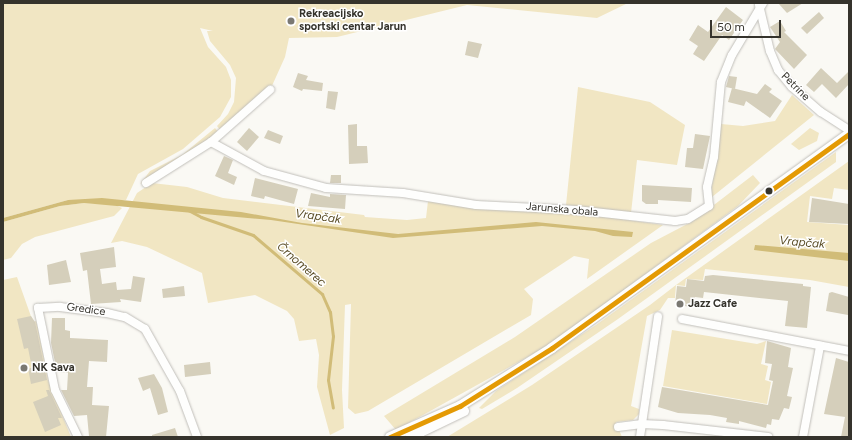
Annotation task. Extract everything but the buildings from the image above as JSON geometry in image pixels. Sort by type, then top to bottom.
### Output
[{"type":"street","name":"Petrine","points":[[761,5],[770,51],[778,70],[792,87],[821,112],[849,130]]},
{"type":"street","name":"Jarunska obala","points":[[211,142],[264,171],[326,188],[403,193],[476,205],[576,210],[674,221],[688,220],[709,206],[707,187],[714,157],[721,82],[732,55],[761,5]]},
{"type":"street","points":[[146,183],[211,142],[270,90]]},
{"type":"street","points":[[390,437],[460,406],[509,376],[672,264],[849,134]]},
{"type":"street","name":"Gredice","points":[[78,437],[55,390],[38,308],[60,307],[107,313],[125,318],[145,329],[180,391],[197,437]]},
{"type":"street","points":[[640,437],[658,316]]},
{"type":"street","points":[[682,319],[747,329],[820,346],[849,351]]},
{"type":"street","points":[[803,437],[820,346]]},
{"type":"street","points":[[410,437],[476,404],[509,376]]},
{"type":"street","points":[[618,427],[642,424],[768,437]]},
{"type":"shaded area","points":[[3,3],[628,3],[597,18],[467,5],[337,37],[289,38],[285,57],[271,88],[221,131],[217,126],[228,114],[234,102],[236,78],[230,65],[210,41],[207,31],[213,31],[200,28],[208,47],[226,67],[231,80],[231,97],[220,117],[183,149],[138,174],[126,200],[68,200],[3,218]]},
{"type":"shaded area","points":[[578,87],[650,102],[685,125],[677,165],[637,160],[631,213],[566,205]]},
{"type":"shaded area","points":[[792,95],[814,115],[712,197],[711,193],[721,124],[743,126],[775,121]]},
{"type":"shaded area","points":[[215,128],[219,133],[140,184],[150,171],[182,155]]},
{"type":"shaded area","points":[[810,128],[819,133],[817,141],[799,150],[791,144]]},
{"type":"shaded area","points":[[836,152],[836,162],[618,319],[517,388],[482,409],[479,408],[496,391],[596,325]]},
{"type":"shaded area","points":[[849,161],[849,190],[834,188],[832,199],[810,196],[807,222],[849,225],[849,287],[810,280],[705,269],[703,280],[686,279],[685,286],[676,285]]},
{"type":"shaded area","points":[[753,175],[760,183],[738,206],[549,345],[396,430],[384,416],[515,337],[651,243],[693,221]]},
{"type":"shaded area","points":[[152,183],[187,187],[223,198],[364,215],[365,217],[407,220],[426,218],[428,201],[454,205],[572,212],[663,225],[587,279],[589,259],[574,256],[524,289],[533,299],[531,315],[368,411],[355,414],[348,408],[351,304],[345,305],[342,390],[344,428],[330,435],[317,387],[319,355],[316,339],[299,341],[294,319],[287,311],[255,295],[208,303],[202,273],[147,247],[122,241],[111,243],[137,193]]},
{"type":"shaded area","points":[[102,198],[241,212],[302,223],[398,234],[536,222],[633,232],[632,237],[613,236],[595,231],[542,226],[393,238],[271,220],[84,203],[60,206],[3,222],[3,218],[68,200]]},
{"type":"shaded area","points":[[84,203],[113,204],[122,208],[114,216],[35,237],[22,244],[11,258],[3,260],[3,222],[60,206]]},
{"type":"shaded area","points":[[755,245],[849,253],[849,261],[754,250]]},
{"type":"shaded area","name":"NK Sava","points":[[17,277],[33,322],[36,321],[48,380],[71,437],[3,437],[3,280]]},
{"type":"shaded area","points":[[676,285],[675,298],[668,298],[660,310],[647,316],[631,406],[639,409],[639,414],[633,420],[616,422],[622,437],[447,437],[532,385],[650,305]]},
{"type":"shaded area","points":[[672,330],[757,344],[766,341],[761,364],[768,366],[765,380],[771,382],[767,404],[663,386]]},
{"type":"waterway","name":"Črnomerec","points":[[188,210],[201,217],[253,235],[322,294],[330,312],[333,336],[328,380],[333,408]]},
{"type":"transit line","points":[[390,437],[460,406],[552,348],[849,134]]},
{"type":"place","name":"Rekreacijsko sportski centar Jarun","points":[[291,21]]},
{"type":"place","name":"Jazz Cafe","points":[[680,304]]},
{"type":"place","name":"NK Sava","points":[[24,368]]},
{"type":"water label","name":"Vrapčak","points":[[318,217]]},
{"type":"water label","name":"Vrapčak","points":[[802,243]]}]
